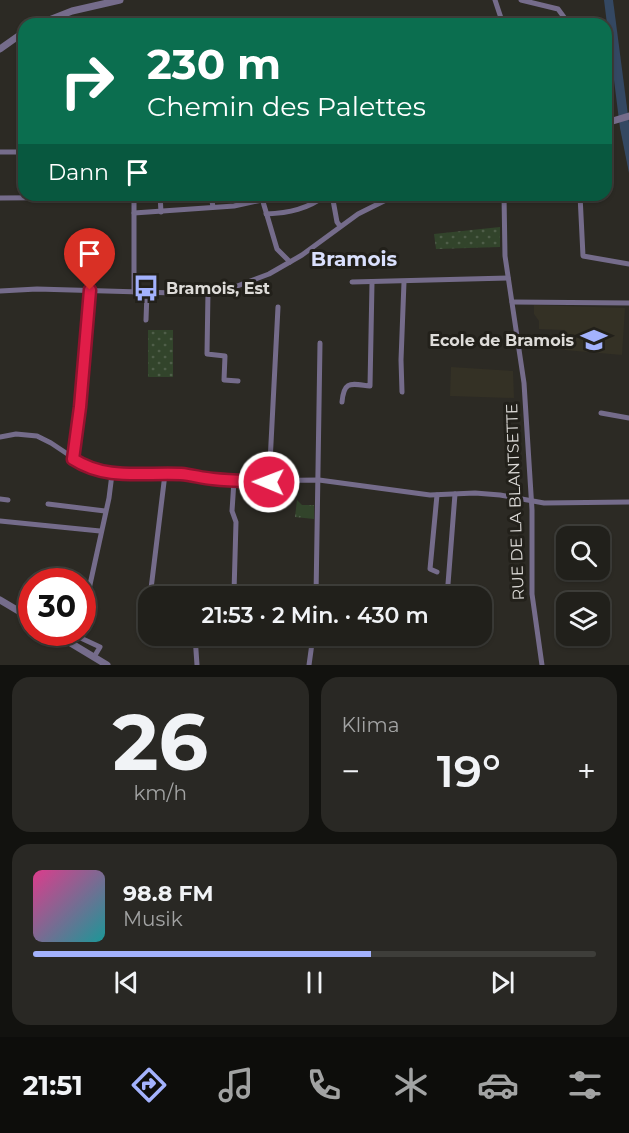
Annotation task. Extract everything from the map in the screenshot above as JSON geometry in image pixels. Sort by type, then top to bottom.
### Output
[{"type":"street","points":[[54,18],[72,11],[120,0]]},
{"type":"street","points":[[495,0],[501,18]]},
{"type":"street","points":[[521,0],[549,7],[553,3],[565,18]]},
{"type":"street","points":[[0,49],[18,36]]},
{"type":"street","points":[[612,121],[629,116]]},
{"type":"street","points":[[0,152],[18,152]]},
{"type":"street","points":[[0,198],[18,198]]},
{"type":"street","points":[[134,201],[134,291]]},
{"type":"street","points":[[160,201],[160,212]]},
{"type":"street","points":[[212,201],[213,207]]},
{"type":"street","points":[[134,213],[234,206],[252,201]]},
{"type":"street","points":[[263,201],[278,249],[290,262]]},
{"type":"street","points":[[266,214],[296,211],[315,201]]},
{"type":"street","points":[[333,201],[340,226]]},
{"type":"street","points":[[0,291],[37,289],[147,292],[208,291],[232,288],[251,282],[290,262],[340,226],[385,201]]},
{"type":"street","name":"RUE DE LA BLANTSETTE","points":[[504,201],[504,243],[524,383],[532,502],[532,594],[542,665]]},
{"type":"street","points":[[580,201],[583,256],[629,264]]},
{"type":"street","points":[[352,282],[508,278]]},
{"type":"street","points":[[402,392],[404,282]]},
{"type":"street","points":[[342,402],[345,386],[350,384],[370,386],[372,283]]},
{"type":"street","points":[[73,459],[90,290]]},
{"type":"street","points":[[208,291],[207,354],[225,356],[224,380],[238,381]]},
{"type":"street","points":[[146,320],[147,292]]},
{"type":"street","points":[[512,302],[629,303]]},
{"type":"street","points":[[269,482],[278,307]]},
{"type":"street","points":[[316,586],[320,342]]},
{"type":"street","points":[[601,413],[629,418]]},
{"type":"street","points":[[0,437],[16,434],[37,436],[73,459],[112,474],[133,476],[183,474],[234,481],[319,480],[436,495],[500,495],[532,502],[629,502]]},
{"type":"street","points":[[93,568],[112,474]]},
{"type":"street","points":[[151,586],[165,474]]},
{"type":"street","points":[[234,481],[232,511],[236,522],[234,586]]},
{"type":"street","points":[[448,586],[455,494]]},
{"type":"street","points":[[436,495],[430,569],[437,572]]},
{"type":"street","points":[[0,499],[8,500]]},
{"type":"street","points":[[48,504],[105,511]]},
{"type":"street","points":[[0,521],[100,531]]},
{"type":"street","points":[[0,600],[18,611]]},
{"type":"street","points":[[94,657],[100,647],[96,645]]},
{"type":"street","points":[[76,646],[107,665]]},
{"type":"street","points":[[196,646],[197,665]]},
{"type":"street","points":[[309,665],[312,646]]},
{"type":"shaded area","name":"Ecole de Bramois","points":[[534,305],[625,308],[622,355],[565,350],[565,330],[539,329],[539,321],[534,314]]},
{"type":"shaded area","points":[[451,367],[513,371],[514,398],[450,396]]},
{"type":"green space","points":[[500,227],[500,247],[436,249],[434,234]]},
{"type":"green space","points":[[148,330],[173,330],[173,377],[148,377]]},
{"type":"green space","points":[[297,500],[302,505],[314,505],[314,519],[295,517]]},
{"type":"water","points":[[604,0],[613,0],[629,123],[629,173],[620,128],[612,64],[612,18],[606,18]]},
{"type":"place","name":"Bramois, Est","points":[[146,288]]},
{"type":"place","name":"Ecole de Bramois","points":[[594,340]]},
{"type":"district","name":"Bramois","points":[[354,259]]},
{"type":"route","points":[[90,290],[73,459],[112,474],[133,476],[183,474],[212,479],[269,482]]}]
